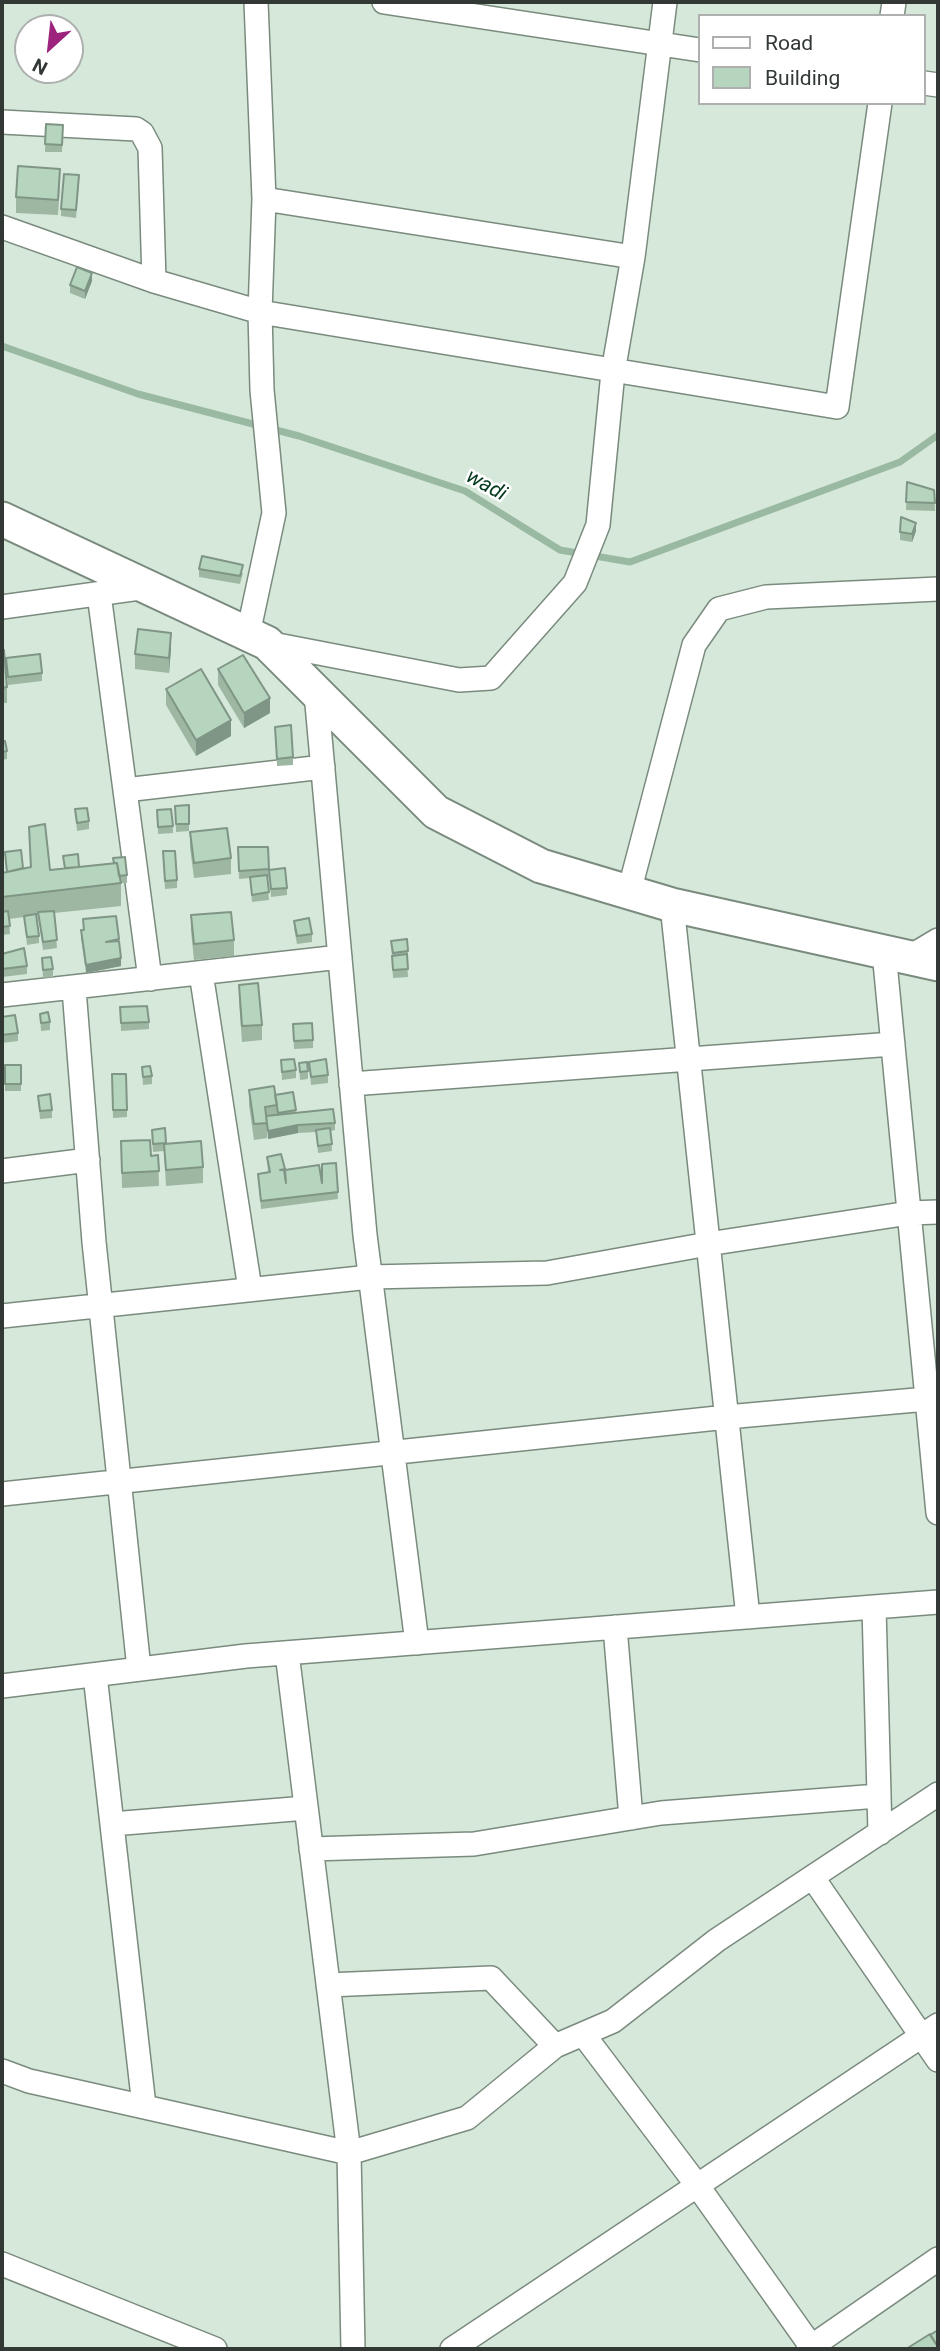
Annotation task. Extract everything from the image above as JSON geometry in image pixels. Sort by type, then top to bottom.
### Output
[{"type":"street","points":[[256,2],[264,199],[260,312],[262,390],[274,513],[257,639]]},
{"type":"street","points":[[384,2],[486,10],[698,50]]},
{"type":"street","points":[[2,519],[257,639],[459,680],[491,678],[575,583],[598,526],[614,372],[633,257],[665,2]]},
{"type":"street","points":[[2,227],[153,281],[260,312],[837,407],[880,105]]},
{"type":"street","points":[[2,122],[136,129],[142,133],[150,148],[153,281]]},
{"type":"street","points":[[264,199],[633,257]]},
{"type":"street","points":[[2,607],[147,587]]},
{"type":"street","points":[[629,892],[694,645],[719,610],[766,597],[938,589]]},
{"type":"street","points":[[99,594],[150,979]]},
{"type":"street","points":[[257,639],[316,693],[436,812],[541,866],[672,905],[910,958],[938,940]]},
{"type":"street","points":[[316,693],[370,1277],[417,1643]]},
{"type":"street","points":[[125,790],[323,767]]},
{"type":"street","points":[[672,905],[748,1617]]},
{"type":"street","points":[[2,995],[340,957]]},
{"type":"street","points":[[910,958],[893,1044],[909,1213],[933,1399],[938,1513]]},
{"type":"street","points":[[201,973],[250,1289]]},
{"type":"street","points":[[74,989],[100,1304],[139,1669]]},
{"type":"street","points":[[351,1084],[893,1044]]},
{"type":"street","points":[[2,1171],[88,1160]]},
{"type":"street","points":[[2,1316],[370,1277],[547,1273],[708,1244],[909,1213],[938,1212]]},
{"type":"street","points":[[2,1494],[727,1417],[933,1399]]},
{"type":"street","points":[[2,1686],[287,1653],[938,1602]]},
{"type":"street","points":[[874,1607],[880,1833]]},
{"type":"street","points":[[615,1627],[631,1818]]},
{"type":"street","points":[[287,1653],[349,2153],[353,2349]]},
{"type":"street","points":[[95,1675],[144,2106]]},
{"type":"street","points":[[2,2071],[29,2081],[349,2153],[467,2118],[555,2046],[613,2021],[717,1940],[938,1794]]},
{"type":"street","points":[[311,1849],[474,1844],[631,1818],[878,1796]]},
{"type":"street","points":[[112,1824],[306,1808]]},
{"type":"street","points":[[813,1878],[930,2030],[938,2060]]},
{"type":"street","points":[[328,1985],[491,1978],[555,2046]]},
{"type":"street","points":[[452,2349],[930,2030]]},
{"type":"street","points":[[583,2034],[697,2185],[811,2349],[938,2259]]},
{"type":"street","points":[[2,2264],[215,2349]]},
{"type":"building","points":[[46,124],[63,125],[62,145],[45,144]]},
{"type":"building","points":[[18,166],[60,169],[58,200],[16,197]]},
{"type":"building","points":[[64,174],[79,175],[76,210],[61,209]]},
{"type":"building","points":[[77,267],[92,273],[85,291],[70,285]]},
{"type":"building","points":[[907,482],[934,490],[935,503],[906,502]]},
{"type":"building","points":[[901,517],[916,523],[912,534],[900,532]]},
{"type":"building","points":[[202,556],[243,565],[240,576],[199,569]]},
{"type":"building","points":[[138,629],[171,633],[169,658],[135,654]]},
{"type":"building","points":[[4,650],[7,687],[2,688],[2,651]]},
{"type":"building","points":[[40,654],[42,673],[8,677],[6,658]]},
{"type":"building","points":[[243,655],[270,698],[244,713],[218,669]]},
{"type":"building","points":[[201,669],[231,720],[196,740],[166,689]]},
{"type":"building","points":[[291,725],[293,757],[277,759],[275,727]]},
{"type":"building","points":[[2,741],[5,741],[7,751],[2,752]]},
{"type":"building","points":[[189,805],[189,824],[176,824],[175,806]]},
{"type":"building","points":[[87,808],[89,821],[77,823],[75,809]]},
{"type":"building","points":[[171,809],[173,826],[158,827],[157,810]]},
{"type":"building","points":[[45,824],[50,870],[117,863],[121,883],[2,897],[2,873],[31,867],[29,827]]},
{"type":"building","points":[[227,828],[231,858],[194,863],[190,832]]},
{"type":"building","points":[[238,847],[268,847],[269,869],[239,871]]},
{"type":"building","points":[[21,850],[23,868],[7,872],[5,852]]},
{"type":"building","points":[[163,851],[175,851],[177,880],[165,881]]},
{"type":"building","points":[[78,854],[79,867],[65,868],[63,856]]},
{"type":"building","points":[[125,857],[127,875],[119,876],[117,863],[114,863],[113,858]]},
{"type":"building","points":[[285,868],[287,888],[271,889],[269,870]]},
{"type":"building","points":[[267,875],[269,892],[252,895],[250,877]]},
{"type":"building","points":[[8,911],[10,926],[2,927],[2,912]]},
{"type":"building","points":[[54,911],[57,940],[43,942],[38,912]]},
{"type":"building","points":[[231,912],[234,940],[194,944],[191,915]]},
{"type":"building","points":[[36,914],[39,936],[27,937],[24,916]]},
{"type":"building","points":[[116,916],[119,939],[106,942],[119,941],[121,958],[86,965],[81,930],[84,930],[83,919]]},
{"type":"building","points":[[309,918],[312,934],[297,936],[294,921]]},
{"type":"building","points":[[407,939],[408,951],[393,953],[391,941]]},
{"type":"building","points":[[24,948],[27,966],[2,969],[2,954]]},
{"type":"building","points":[[407,954],[408,969],[393,970],[392,956]]},
{"type":"building","points":[[51,957],[53,969],[43,970],[42,958]]},
{"type":"building","points":[[258,983],[262,1025],[242,1026],[239,985]]},
{"type":"building","points":[[147,1006],[149,1022],[121,1023],[120,1007]]},
{"type":"building","points":[[48,1012],[50,1022],[41,1023],[40,1014]]},
{"type":"building","points":[[15,1015],[18,1033],[2,1035],[2,1017]]},
{"type":"building","points":[[312,1023],[313,1040],[294,1041],[293,1024]]},
{"type":"building","points":[[294,1059],[296,1070],[282,1072],[281,1060]]},
{"type":"building","points":[[326,1059],[328,1075],[311,1077],[309,1062]]},
{"type":"building","points":[[307,1062],[308,1071],[300,1072],[299,1063]]},
{"type":"building","points":[[5,1065],[21,1065],[21,1084],[5,1084]]},
{"type":"building","points":[[150,1066],[152,1076],[143,1077],[142,1067]]},
{"type":"building","points":[[112,1074],[126,1074],[127,1110],[113,1110]]},
{"type":"building","points":[[274,1086],[277,1105],[265,1107],[267,1123],[254,1124],[249,1090]]},
{"type":"building","points":[[293,1092],[296,1110],[278,1113],[275,1095]]},
{"type":"building","points":[[50,1094],[52,1110],[40,1111],[38,1096]]},
{"type":"building","points":[[333,1109],[335,1123],[298,1125],[268,1131],[266,1116]]},
{"type":"building","points":[[165,1128],[166,1143],[153,1144],[152,1130]]},
{"type":"building","points":[[330,1128],[332,1144],[318,1146],[316,1130]]},
{"type":"building","points":[[150,1140],[151,1156],[158,1155],[159,1171],[122,1173],[121,1141]]},
{"type":"building","points":[[201,1141],[203,1167],[166,1170],[164,1144]]},
{"type":"building","points":[[281,1154],[285,1169],[280,1170],[284,1170],[286,1183],[285,1170],[319,1165],[322,1183],[322,1164],[336,1163],[338,1192],[261,1201],[258,1174],[270,1172],[267,1157]]},
{"type":"building","points":[[938,2330],[938,2347],[930,2335]]},
{"type":"building","points":[[930,2334],[938,2349],[906,2349]]},
{"type":"waterway","name":"wadi","points":[[2,346],[138,394],[299,436],[465,491],[560,550],[630,562],[900,462],[938,435]]}]
